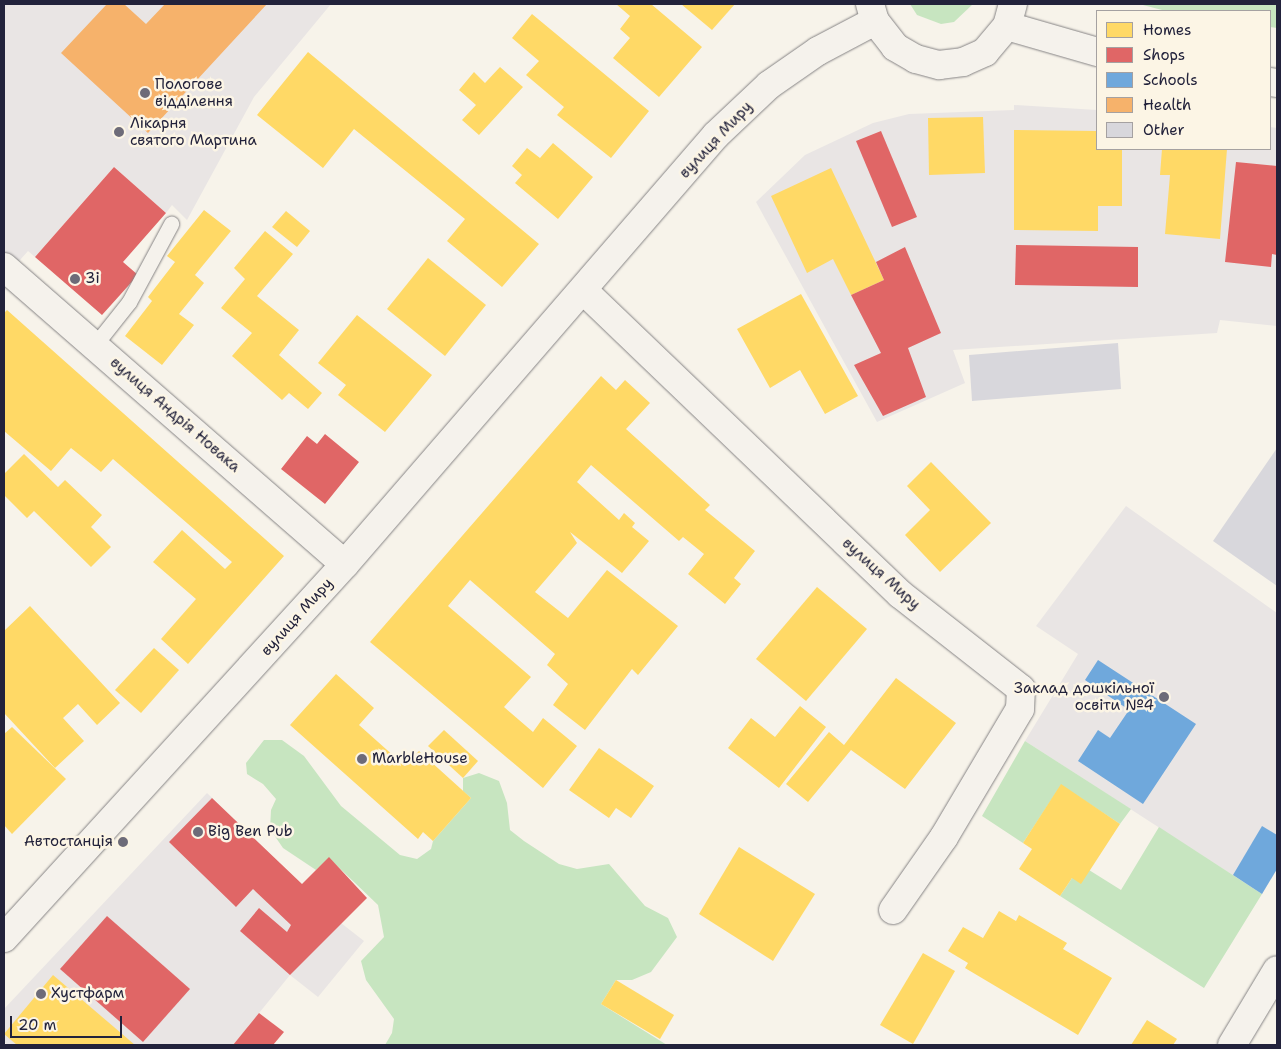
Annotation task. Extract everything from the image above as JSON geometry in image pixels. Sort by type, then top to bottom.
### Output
[{"type":"main road","points":[[872,12],[895,47],[916,59],[939,65],[963,62],[985,52],[1010,15],[1096,52]]},
{"type":"main road","name":"вулиця Миру","points":[[4,938],[345,564],[584,291],[716,135],[769,85],[872,12]]},
{"type":"main road","name":"вулиця Андрія Новака","points":[[4,267],[345,564]]},
{"type":"main road","name":"вулиця Миру","points":[[584,291],[900,594],[1022,688],[1020,709],[944,838],[893,910]]},
{"type":"main road","points":[[1232,1045],[1277,970]]},
{"type":"lane","points":[[94,346],[129,302],[171,224]]},
{"type":"shaded area","name":"Лікарня святого Мартина","points":[[4,4],[331,4],[254,97],[187,220],[172,205],[166,213],[114,167],[35,257],[28,251],[4,278]]},
{"type":"shaded area","points":[[1014,105],[1096,110],[1096,150],[1271,150],[1271,127],[1277,128],[1277,326],[1220,320],[1217,333],[953,350],[965,383],[877,422],[756,202],[805,155],[873,123],[909,114],[1014,110]]},
{"type":"shaded area","name":"Заклад дошкільної освіти №4","points":[[1126,506],[1277,613],[1277,869],[1262,894],[1025,741],[1078,654],[1036,626]]},
{"type":"shaded area","points":[[207,793],[341,923],[364,941],[318,997],[290,975],[233,1045],[8,1045],[4,1042],[4,1009]]},
{"type":"green space","points":[[910,4],[973,4],[954,22],[941,24],[917,15]]},
{"type":"green space","points":[[1139,4],[1277,4],[1277,28],[1271,27],[1271,10],[1162,10]]},
{"type":"green space","points":[[264,740],[282,740],[304,756],[341,806],[400,855],[417,859],[431,849],[433,841],[471,798],[463,791],[463,778],[479,773],[499,781],[507,803],[510,830],[524,841],[559,864],[577,869],[609,864],[645,906],[668,918],[677,937],[651,972],[632,980],[616,980],[601,1004],[667,1045],[385,1045],[392,1033],[394,1019],[366,980],[361,961],[384,937],[378,905],[329,858],[316,870],[283,848],[270,829],[271,810],[276,799],[263,784],[247,774],[246,763]]},
{"type":"green space","points":[[1025,741],[1131,809],[1120,824],[1061,785],[1023,843],[982,816]]},
{"type":"green space","points":[[1159,827],[1262,894],[1204,988],[1060,896],[1072,878],[1089,870],[1121,890]]},
{"type":"building: Homes","points":[[616,4],[651,4],[702,47],[659,97],[613,58],[630,38],[620,29],[630,16]]},
{"type":"building: Homes","points":[[681,4],[735,4],[712,30]]},
{"type":"building: Homes","points":[[532,14],[649,111],[611,158],[557,115],[564,107],[526,75],[539,61],[512,38]]},
{"type":"building: Homes","points":[[308,52],[539,244],[502,287],[447,241],[465,219],[354,129],[323,168],[257,115]]},
{"type":"building: Homes","points":[[500,67],[523,87],[479,135],[462,120],[476,105],[459,90],[474,72],[485,83]]},
{"type":"building: Homes","points":[[983,117],[985,173],[929,175],[928,118]]},
{"type":"building: Homes","points":[[1014,130],[1096,131],[1096,150],[1122,150],[1122,206],[1098,206],[1098,231],[1014,230]]},
{"type":"building: Homes","points":[[553,143],[593,177],[558,219],[515,183],[522,175],[512,166],[527,148],[540,158]]},
{"type":"building: Homes","points":[[1162,150],[1227,150],[1220,239],[1165,234],[1170,175],[1160,175]]},
{"type":"building: Homes","points":[[831,168],[884,280],[851,295],[833,259],[807,273],[771,196]]},
{"type":"building: Homes","points":[[204,210],[231,231],[195,275],[204,283],[179,314],[194,325],[162,365],[125,336],[152,301],[148,297],[175,262],[167,256]]},
{"type":"building: Homes","points":[[286,211],[310,231],[297,247],[272,227]]},
{"type":"building: Homes","points":[[265,231],[293,254],[257,296],[299,330],[279,355],[322,393],[308,409],[289,393],[282,400],[232,356],[252,333],[221,308],[245,279],[234,268]]},
{"type":"building: Homes","points":[[428,258],[486,305],[445,356],[387,309]]},
{"type":"building: Homes","points":[[801,294],[858,396],[825,414],[800,370],[770,388],[737,329]]},
{"type":"building: Homes","points":[[7,310],[284,556],[188,664],[161,639],[196,599],[153,562],[182,530],[225,569],[232,562],[113,459],[101,472],[71,448],[51,471],[4,431],[4,313]]},
{"type":"building: Homes","points":[[357,315],[432,375],[385,432],[338,395],[346,385],[318,363]]},
{"type":"building: Homes","points":[[601,376],[616,390],[625,380],[650,403],[626,429],[710,505],[705,510],[755,551],[734,578],[741,584],[725,604],[688,574],[704,554],[683,537],[679,541],[591,465],[577,482],[619,520],[624,513],[635,523],[632,527],[649,541],[622,573],[570,532],[577,543],[535,592],[568,618],[607,570],[678,626],[638,675],[632,669],[585,730],[553,705],[568,684],[547,665],[555,654],[470,580],[448,606],[531,677],[504,707],[533,732],[543,718],[577,746],[543,788],[370,642]]},
{"type":"building: Homes","points":[[24,454],[58,487],[65,480],[102,515],[91,527],[111,547],[91,567],[34,511],[27,518],[4,495],[4,474]]},
{"type":"building: Homes","points":[[931,462],[991,523],[940,572],[905,535],[930,510],[907,486]]},
{"type":"building: Homes","points":[[817,587],[867,629],[806,701],[756,659]]},
{"type":"building: Homes","points":[[30,606],[120,703],[97,725],[78,704],[63,718],[84,741],[55,768],[4,713],[4,631]]},
{"type":"building: Homes","points":[[154,648],[179,670],[141,713],[115,690]]},
{"type":"building: Homes","name":"MarbleHouse","points":[[336,674],[374,708],[359,725],[405,766],[419,751],[471,798],[433,841],[423,832],[418,839],[290,725]]},
{"type":"building: Homes","points":[[896,678],[956,723],[905,789],[851,750],[808,802],[786,784],[829,732],[844,745]]},
{"type":"building: Homes","points":[[800,706],[826,727],[779,788],[728,748],[751,718],[775,737]]},
{"type":"building: Homes","points":[[12,727],[66,779],[12,834],[4,825],[4,734]]},
{"type":"building: Homes","points":[[444,730],[478,761],[463,778],[428,746]]},
{"type":"building: Homes","points":[[599,748],[654,786],[631,818],[616,808],[609,818],[569,790]]},
{"type":"building: Homes","points":[[1061,784],[1120,824],[1081,884],[1072,878],[1060,896],[1019,869],[1032,849],[1023,843]]},
{"type":"building: Homes","points":[[739,847],[815,894],[773,961],[699,914]]},
{"type":"building: Homes","points":[[999,911],[1016,921],[1019,915],[1067,943],[1063,949],[1112,978],[1078,1035],[965,968],[968,963],[948,951],[963,927],[983,938]]},
{"type":"building: Homes","points":[[923,953],[955,971],[913,1044],[880,1025]]},
{"type":"building: Homes","points":[[53,975],[135,1045],[17,1045],[4,1034]]},
{"type":"building: Homes","points":[[616,980],[674,1015],[660,1039],[601,1004]]},
{"type":"building: Homes","points":[[1147,1020],[1177,1039],[1173,1045],[1131,1045]]},
{"type":"building: Shops","points":[[881,131],[917,217],[892,227],[856,141]]},
{"type":"building: Shops","points":[[1236,162],[1277,166],[1277,255],[1272,254],[1271,267],[1225,262]]},
{"type":"building: Shops","points":[[114,167],[166,213],[123,262],[138,275],[102,315],[35,257]]},
{"type":"building: Shops","points":[[1016,245],[1138,247],[1138,287],[1015,285]]},
{"type":"building: Shops","points":[[905,247],[941,333],[908,348],[926,397],[883,416],[854,365],[881,353],[851,295],[884,280],[876,262]]},
{"type":"building: Shops","points":[[325,434],[359,462],[325,504],[281,469],[307,436],[317,444]]},
{"type":"building: Shops","points":[[212,798],[302,884],[329,857],[367,898],[290,975],[240,931],[259,908],[287,932],[291,925],[253,889],[236,907],[169,842]]},
{"type":"building: Shops","points":[[107,916],[190,989],[143,1042],[60,969]]},
{"type":"building: Shops","points":[[259,1013],[284,1032],[273,1045],[233,1045]]},
{"type":"building: Schools","points":[[1098,660],[1196,724],[1143,804],[1078,761],[1098,730],[1110,738],[1129,710],[1085,680]]},
{"type":"building: Schools","points":[[1262,826],[1277,835],[1277,869],[1262,894],[1233,875]]},
{"type":"building: Health","name":"Пологове відділення","points":[[107,4],[124,4],[146,24],[165,4],[267,4],[148,133],[61,53]]},
{"type":"building: Other","points":[[1118,343],[1121,389],[972,401],[969,355]]},
{"type":"building: Other","points":[[1277,448],[1277,586],[1213,541]]},
{"type":"place","name":"Пологове відділення","points":[[145,93]]},
{"type":"place","name":"Лікарня святого Мартина","points":[[119,132]]},
{"type":"place","name":"3і","points":[[75,279]]},
{"type":"place","name":"Заклад дошкільної освіти №4","points":[[1164,697]]},
{"type":"place","name":"MarbleHouse","points":[[362,759]]},
{"type":"place","name":"Big Ben Pub","points":[[198,832]]},
{"type":"place","name":"Автостанція","points":[[123,842]]},
{"type":"place","name":"Хустфарм","points":[[41,994]]}]
